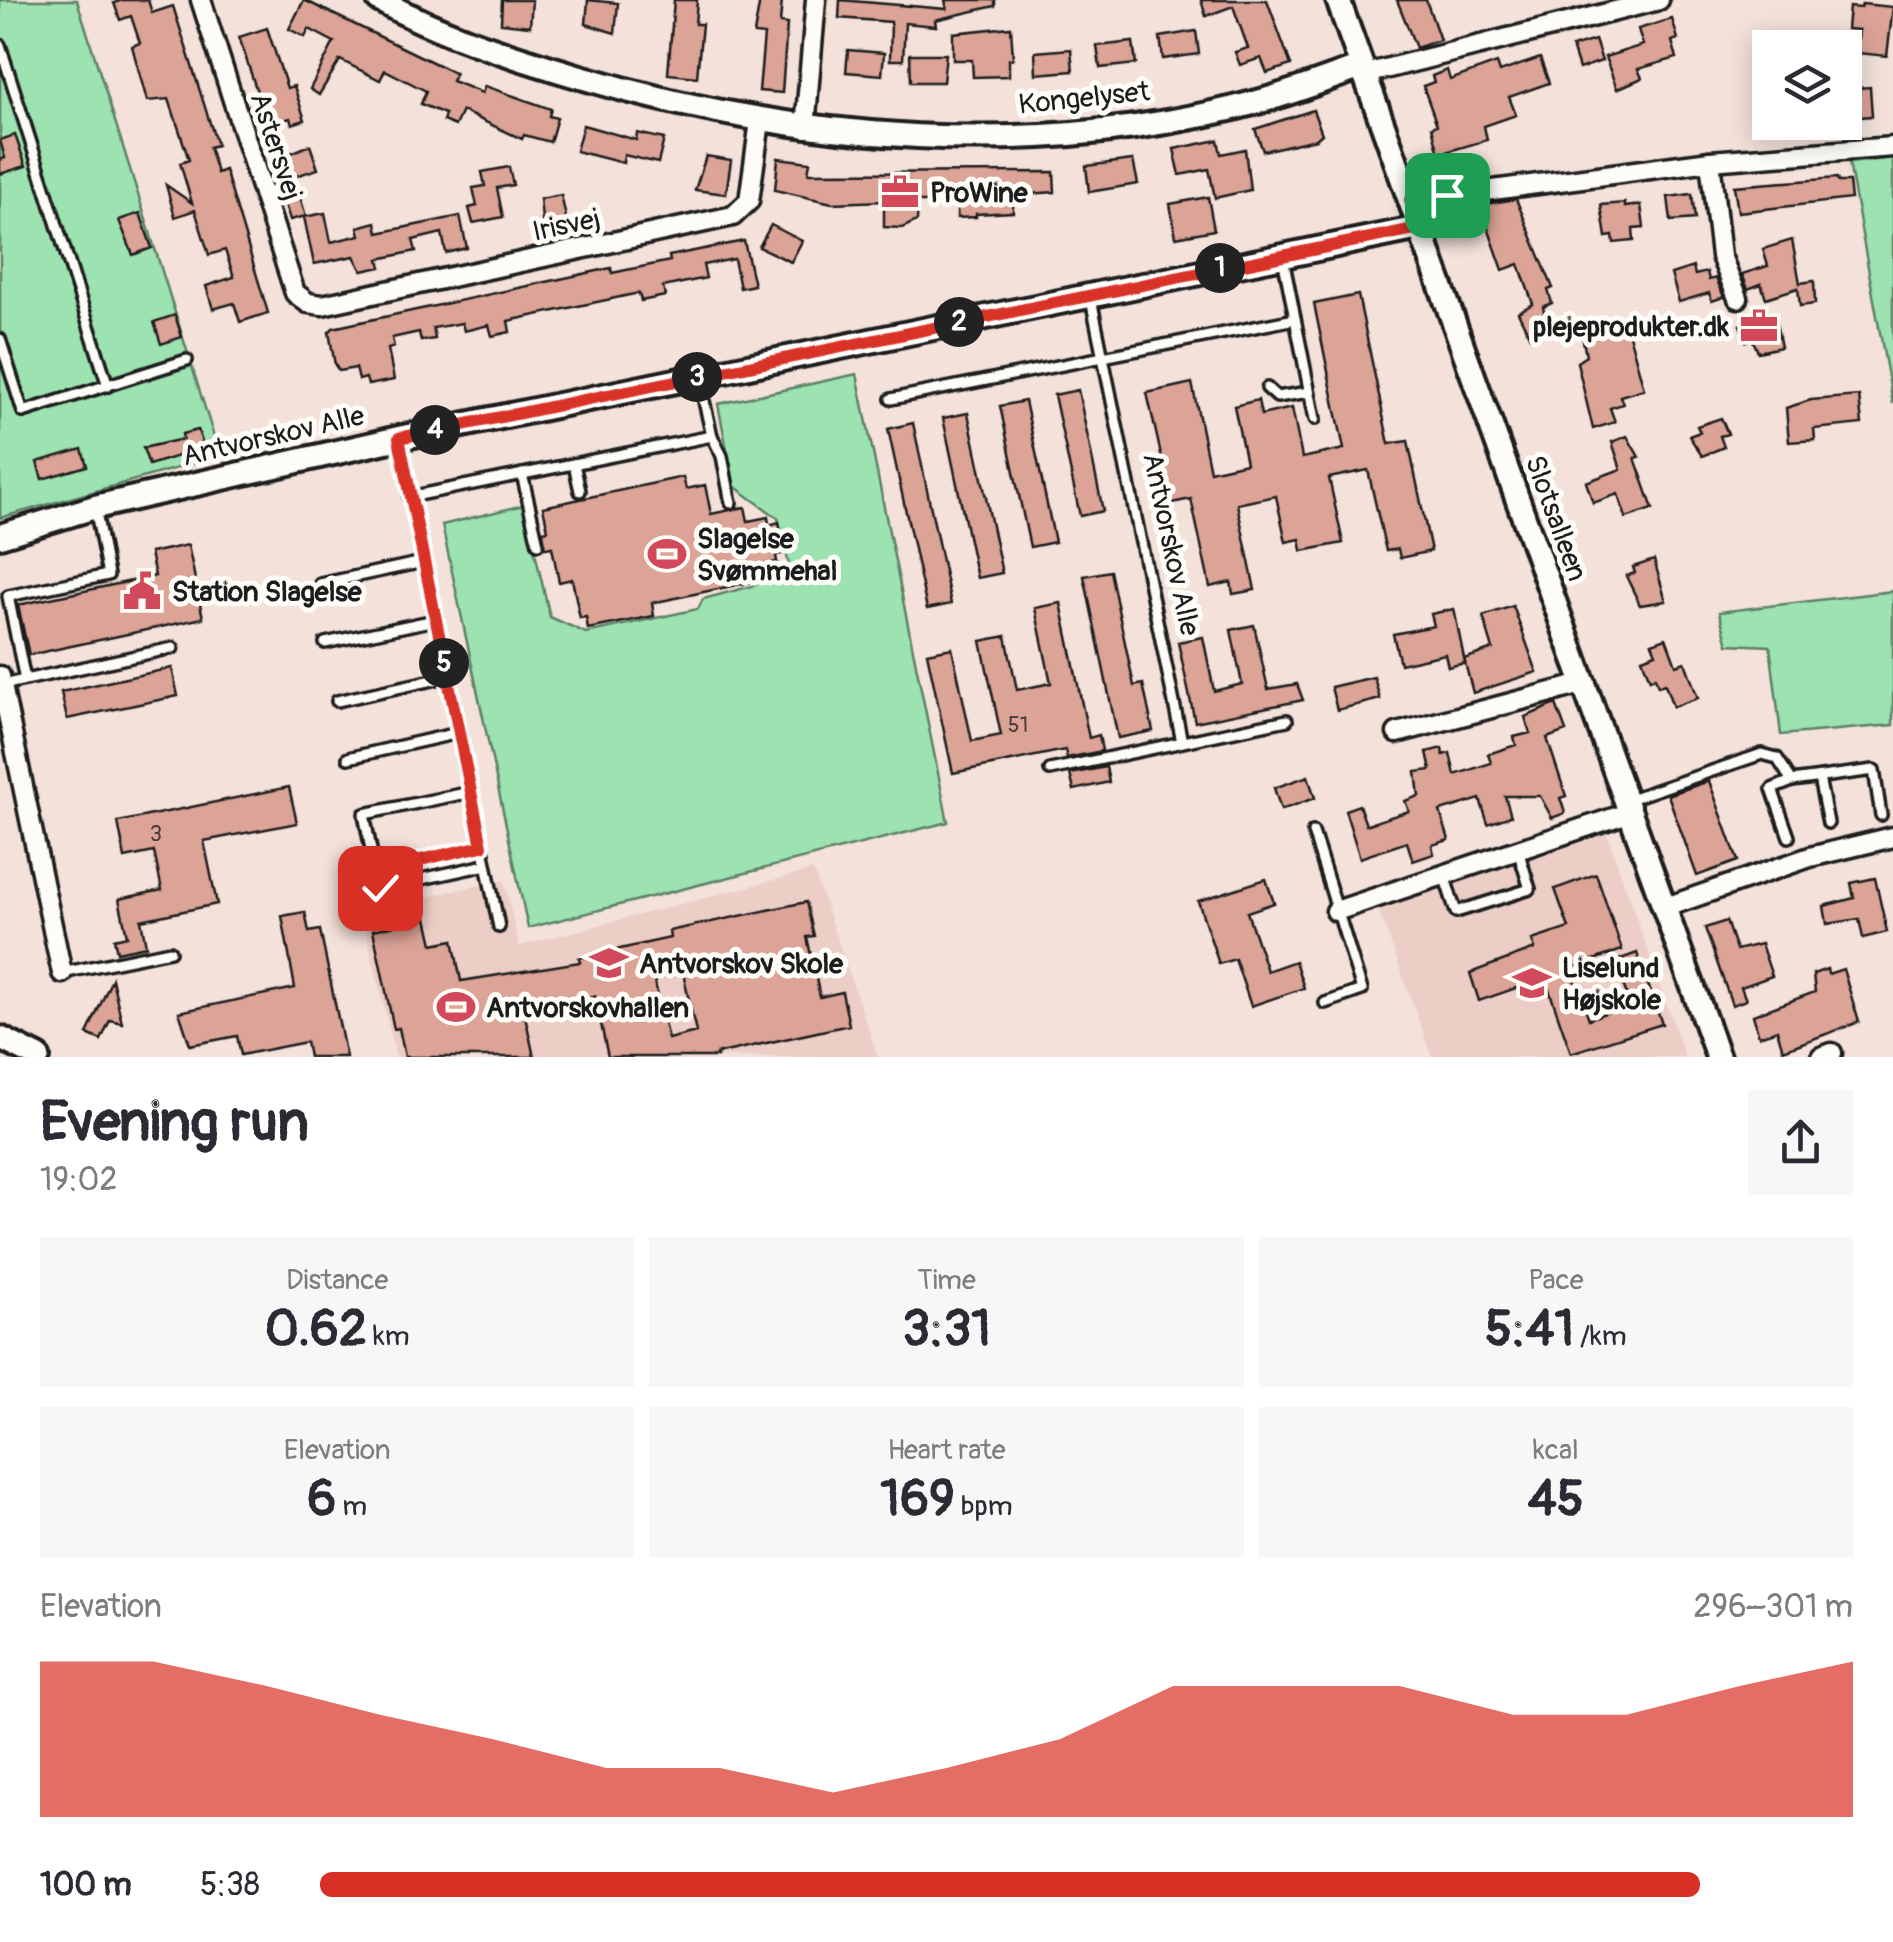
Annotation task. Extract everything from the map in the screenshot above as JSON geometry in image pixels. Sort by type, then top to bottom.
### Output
[{"type":"street","name":"Astersvej","points":[[201,0],[295,293],[308,304]]},
{"type":"street","name":"Kongelyset","points":[[379,0],[504,54],[640,95],[805,128],[986,136],[1086,130],[1260,102],[1364,71]]},
{"type":"street","points":[[805,128],[816,0]]},
{"type":"street","name":"Slotsalleen","points":[[1338,0],[1718,1057]]},
{"type":"street","points":[[1364,71],[1648,2]]},
{"type":"street","name":"Irisvej","points":[[308,304],[322,305],[733,216],[750,201],[760,121]]},
{"type":"street","points":[[1410,200],[1710,161],[1893,146]]},
{"type":"street","points":[[1710,161],[1721,256],[1738,298]]},
{"type":"street","name":"Antvorskov Alle","points":[[0,536],[94,507],[399,438],[1419,228]]},
{"type":"street","points":[[1,680],[62,973]]},
{"type":"street","points":[[1397,734],[1586,684]]},
{"type":"street","points":[[1336,911],[1518,850],[1629,806]]},
{"type":"street","points":[[1666,907],[1810,857],[1893,838]]},
{"type":"street","points":[[0,1038],[38,1057]]},
{"type":"lane","points":[[0,45],[108,386]]},
{"type":"lane","points":[[1282,255],[1315,419]]},
{"type":"lane","name":"Antvorskov Alle","points":[[1090,294],[1182,742]]},
{"type":"lane","points":[[892,399],[1295,319]]},
{"type":"lane","points":[[0,339],[24,412],[187,360]]},
{"type":"lane","points":[[698,377],[732,502]]},
{"type":"lane","points":[[1267,388],[1277,397],[1309,392]]},
{"type":"lane","points":[[409,497],[712,436]]},
{"type":"lane","points":[[399,438],[499,926]]},
{"type":"lane","points":[[574,464],[580,491]]},
{"type":"lane","points":[[522,474],[538,544]]},
{"type":"lane","points":[[26,680],[8,596],[108,575],[94,507]]},
{"type":"lane","points":[[320,584],[422,562]]},
{"type":"lane","points":[[325,643],[435,620]]},
{"type":"lane","points":[[1,680],[26,680],[173,648]]},
{"type":"lane","points":[[337,701],[446,676]]},
{"type":"lane","points":[[1050,770],[1288,720]]},
{"type":"lane","points":[[348,758],[458,734]]},
{"type":"lane","points":[[1629,806],[1762,754],[1777,758],[1792,781]]},
{"type":"lane","points":[[1789,837],[1772,789],[1792,781],[1874,770],[1881,815]]},
{"type":"lane","points":[[1818,778],[1828,823]]},
{"type":"lane","points":[[471,792],[364,814],[380,888],[486,865]]},
{"type":"lane","points":[[1313,832],[1362,990],[1325,1003]]},
{"type":"lane","points":[[376,870],[482,846]]},
{"type":"lane","points":[[1444,875],[1456,912],[1530,889],[1518,850]]},
{"type":"lane","points":[[62,973],[170,951]]},
{"type":"shaded area","name":"Liselund Højskole","points":[[1607,834],[1685,1057],[1432,1057],[1378,908]]},
{"type":"shaded area","name":"Antvorskov Skole","points":[[813,870],[878,1057],[396,1057],[361,911],[504,880],[519,946]]},
{"type":"green space","points":[[0,0],[77,0],[220,456],[0,518]]},
{"type":"green space","points":[[1893,158],[1893,404],[1849,163]]},
{"type":"green space","points":[[857,374],[948,822],[528,928],[442,525],[524,505],[550,617],[586,633],[698,609],[703,599],[752,586],[789,565],[778,518],[734,486],[718,404]]},
{"type":"green space","points":[[1893,591],[1893,725],[1781,735],[1770,646],[1728,644],[1719,612]]},
{"type":"building","points":[[148,0],[152,13],[173,6],[217,145],[209,147],[217,173],[225,170],[268,313],[240,322],[234,303],[213,309],[206,286],[234,277],[225,250],[209,255],[195,210],[175,217],[166,185],[192,203],[180,163],[189,160],[169,99],[147,101],[132,46],[140,43],[131,16],[120,20],[114,3]]},
{"type":"building","points":[[304,0],[455,73],[452,81],[482,93],[485,86],[551,109],[549,116],[557,118],[550,142],[524,135],[522,139],[462,111],[455,126],[443,121],[445,114],[421,104],[426,91],[385,70],[380,80],[340,60],[319,95],[310,89],[334,42],[309,29],[305,37],[289,29]]},
{"type":"building","points":[[502,0],[532,0],[530,26],[501,23]]},
{"type":"building","points":[[588,0],[618,3],[615,33],[586,24]]},
{"type":"building","points":[[674,0],[697,0],[695,24],[702,24],[697,77],[668,74]]},
{"type":"building","points":[[760,0],[782,0],[780,23],[787,24],[782,93],[759,91],[764,35],[754,34]]},
{"type":"building","points":[[840,0],[947,9],[945,0],[995,0],[995,6],[935,20],[936,26],[905,23],[903,60],[890,60],[891,22],[839,18]]},
{"type":"building","points":[[1201,0],[1267,0],[1291,65],[1267,73],[1261,58],[1240,65],[1235,52],[1248,48],[1233,6],[1206,16]]},
{"type":"building","points":[[1397,0],[1426,0],[1440,40],[1416,48]]},
{"type":"building","points":[[1862,4],[1893,7],[1887,56],[1862,54],[1862,30],[1847,29],[1849,7],[1861,8]]},
{"type":"building","points":[[1672,19],[1678,39],[1672,41],[1677,58],[1638,69],[1642,78],[1617,89],[1605,57],[1643,45],[1638,29]]},
{"type":"building","points":[[1011,27],[1013,59],[1009,59],[1009,76],[973,77],[972,60],[953,60],[953,33]]},
{"type":"building","points":[[267,28],[287,88],[294,86],[305,120],[292,124],[290,118],[268,125],[239,37]]},
{"type":"building","points":[[1196,31],[1199,54],[1163,59],[1160,37]]},
{"type":"building","points":[[1595,40],[1602,61],[1579,69],[1572,47]]},
{"type":"building","points":[[1133,42],[1136,64],[1100,68],[1097,46]]},
{"type":"building","points":[[1071,49],[1073,71],[1036,74],[1035,52]]},
{"type":"building","points":[[848,50],[884,53],[882,75],[846,72]]},
{"type":"building","points":[[910,54],[946,54],[943,82],[911,82]]},
{"type":"building","points":[[1540,58],[1549,83],[1509,97],[1516,115],[1484,126],[1487,140],[1439,154],[1432,127],[1437,125],[1423,86],[1434,82],[1432,76],[1447,70],[1450,80],[1497,63],[1500,72]]},
{"type":"building","points":[[1870,87],[1872,116],[1862,117],[1862,88]]},
{"type":"building","points":[[1313,110],[1322,134],[1316,139],[1263,151],[1255,129]]},
{"type":"building","points":[[583,125],[636,140],[637,133],[664,139],[658,163],[624,155],[623,163],[576,151]]},
{"type":"building","points":[[15,135],[26,166],[0,174],[0,160],[5,158],[0,140]]},
{"type":"building","points":[[1218,140],[1221,154],[1245,149],[1250,190],[1215,198],[1209,169],[1180,175],[1174,149]]},
{"type":"building","points":[[310,145],[318,169],[289,178],[282,157]]},
{"type":"building","points":[[706,156],[731,160],[726,194],[695,190]]},
{"type":"building","points":[[778,158],[810,162],[808,173],[1054,172],[1055,192],[1013,195],[1013,212],[976,217],[957,218],[957,202],[918,202],[917,221],[902,228],[884,227],[884,201],[832,203],[775,190]]},
{"type":"building","points":[[1133,160],[1138,184],[1089,192],[1086,166]]},
{"type":"building","points":[[509,167],[513,185],[497,188],[503,217],[473,223],[469,208],[477,206],[473,188],[485,186],[482,172]]},
{"type":"building","points":[[1837,178],[1838,182],[1849,182],[1851,199],[1738,212],[1734,186]]},
{"type":"building","points":[[297,187],[306,216],[290,220],[281,192]]},
{"type":"building","points":[[1692,194],[1695,219],[1671,221],[1668,197]]},
{"type":"building","points":[[561,195],[568,226],[543,230],[540,199]]},
{"type":"building","points":[[1208,197],[1214,230],[1176,237],[1170,204]]},
{"type":"building","points":[[1516,199],[1553,288],[1548,290],[1552,303],[1543,307],[1548,331],[1530,337],[1518,312],[1533,304],[1519,264],[1503,270],[1487,225],[1485,204]]},
{"type":"building","points":[[1625,203],[1625,207],[1641,205],[1644,228],[1633,229],[1634,241],[1614,243],[1613,236],[1606,237],[1601,205]]},
{"type":"building","points":[[140,213],[152,248],[133,255],[119,220]]},
{"type":"building","points":[[325,213],[331,242],[360,235],[358,227],[376,222],[378,233],[460,216],[467,248],[446,253],[442,233],[413,240],[416,251],[379,259],[381,267],[362,271],[354,256],[314,264],[304,217]]},
{"type":"building","points":[[771,225],[802,241],[791,262],[759,247]]},
{"type":"building","points":[[1792,240],[1800,283],[1814,281],[1815,304],[1800,306],[1798,288],[1766,298],[1761,284],[1748,289],[1742,274],[1768,266],[1763,249]]},
{"type":"building","points":[[744,241],[754,285],[740,288],[734,259],[703,265],[706,278],[663,287],[665,296],[641,301],[639,293],[508,321],[510,332],[492,336],[489,325],[464,331],[462,323],[433,328],[435,339],[421,341],[419,332],[392,338],[394,347],[388,349],[394,380],[368,385],[366,378],[359,380],[356,368],[339,371],[335,365],[329,332],[333,328],[611,268],[612,273],[670,261],[669,256]]},
{"type":"building","points":[[1693,267],[1695,275],[1707,272],[1709,280],[1716,278],[1724,297],[1712,301],[1709,293],[1679,302],[1671,274]]},
{"type":"building","points":[[1358,295],[1389,444],[1408,441],[1431,551],[1400,558],[1398,549],[1386,551],[1368,470],[1329,478],[1343,543],[1302,551],[1300,539],[1286,542],[1276,496],[1237,504],[1255,590],[1233,594],[1231,582],[1210,587],[1191,499],[1172,503],[1147,393],[1192,383],[1210,471],[1246,463],[1234,406],[1258,400],[1261,415],[1292,408],[1302,458],[1344,449],[1314,304]]},
{"type":"building","points":[[1774,313],[1781,347],[1758,352],[1752,338],[1746,341],[1740,325]]},
{"type":"building","points":[[175,315],[182,337],[161,344],[154,322]]},
{"type":"building","points":[[1614,320],[1617,330],[1627,327],[1644,389],[1620,396],[1623,404],[1610,408],[1615,422],[1593,429],[1577,362],[1586,356],[1582,335]]},
{"type":"building","points":[[1078,390],[1103,511],[1080,516],[1054,395]]},
{"type":"building","points":[[1859,396],[1862,424],[1814,429],[1815,440],[1789,442],[1786,408],[1811,400]]},
{"type":"building","points":[[1025,401],[1055,542],[1030,547],[1000,406]]},
{"type":"building","points":[[968,413],[1002,573],[977,578],[943,418]]},
{"type":"building","points":[[1721,418],[1728,434],[1720,436],[1724,447],[1702,456],[1689,436],[1700,432],[1697,426]]},
{"type":"building","points":[[913,423],[951,604],[927,609],[888,429]]},
{"type":"building","points":[[198,430],[204,448],[149,465],[143,448],[183,439],[182,434]]},
{"type":"building","points":[[1627,436],[1639,457],[1635,458],[1653,509],[1626,518],[1618,494],[1593,503],[1586,482],[1621,469],[1612,442]]},
{"type":"building","points":[[82,449],[87,466],[42,479],[37,462]]},
{"type":"building","name":"Slagelse Svømmehal","points":[[683,477],[686,489],[705,485],[711,514],[745,507],[748,521],[768,517],[769,525],[779,522],[785,553],[776,555],[777,562],[758,566],[760,580],[652,603],[654,616],[588,629],[586,617],[580,618],[572,579],[559,582],[552,547],[545,548],[543,531],[548,530],[543,507]]},
{"type":"building","name":"Station Slagelse","points":[[188,545],[203,618],[29,655],[18,605],[155,576],[150,553]]},
{"type":"building","points":[[1654,560],[1666,601],[1640,605],[1626,576],[1635,573],[1633,567]]},
{"type":"building","points":[[1110,571],[1134,686],[1143,684],[1153,731],[1118,738],[1084,576]]},
{"type":"building","points":[[1061,603],[1089,738],[1099,735],[1102,751],[1067,758],[1065,750],[953,773],[927,653],[952,648],[972,741],[1001,735],[981,641],[1006,636],[1017,690],[1051,683],[1035,608]]},
{"type":"building","points":[[1513,606],[1537,672],[1473,693],[1464,659],[1493,649],[1483,616]]},
{"type":"building","points":[[1454,609],[1465,663],[1448,667],[1445,654],[1400,664],[1393,634],[1434,626],[1431,614]]},
{"type":"building","points":[[1254,625],[1268,689],[1297,684],[1303,700],[1195,722],[1178,642],[1203,637],[1214,691],[1242,684],[1231,630]]},
{"type":"building","points":[[1666,638],[1676,665],[1685,662],[1698,698],[1673,707],[1665,684],[1658,686],[1655,677],[1650,680],[1642,658],[1656,653],[1652,643]]},
{"type":"building","points":[[172,668],[178,696],[67,719],[61,692]]},
{"type":"building","points":[[1374,677],[1380,699],[1337,710],[1331,687]]},
{"type":"building","points":[[1556,704],[1566,731],[1547,738],[1566,796],[1560,798],[1565,813],[1552,818],[1540,796],[1505,796],[1511,816],[1488,824],[1480,799],[1440,811],[1449,840],[1432,845],[1434,854],[1413,861],[1407,842],[1360,858],[1345,810],[1359,805],[1366,825],[1409,811],[1405,801],[1419,796],[1416,772],[1431,770],[1427,752],[1442,748],[1443,755],[1450,753],[1455,775],[1491,763],[1488,754],[1516,745],[1514,737],[1530,733],[1525,717]]},
{"type":"building","points":[[1106,767],[1109,782],[1074,790],[1070,774]]},
{"type":"building","points":[[1308,776],[1315,798],[1281,810],[1274,788]]},
{"type":"building","points":[[1709,781],[1738,861],[1697,876],[1668,795]]},
{"type":"building","points":[[289,787],[297,823],[204,841],[217,904],[141,920],[146,946],[117,952],[114,939],[127,936],[119,899],[162,890],[154,852],[125,858],[118,822]]},
{"type":"building","points":[[1596,874],[1622,950],[1571,968],[1589,1019],[1630,1004],[1615,961],[1637,953],[1662,1024],[1571,1053],[1545,978],[1479,1001],[1470,973],[1535,949],[1532,940],[1569,928],[1555,889]]},
{"type":"building","points":[[1875,878],[1887,932],[1863,938],[1859,919],[1827,924],[1824,906],[1854,898],[1851,883]]},
{"type":"building","points":[[1266,879],[1274,903],[1247,912],[1267,971],[1295,961],[1304,988],[1251,1006],[1235,959],[1219,964],[1198,901]]},
{"type":"building","points":[[806,902],[814,936],[807,937],[820,997],[842,992],[849,1025],[716,1054],[717,1057],[608,1057],[595,996],[524,1011],[534,1057],[405,1057],[399,1028],[394,1029],[373,930],[427,918],[433,944],[453,940],[461,981],[580,962],[579,958],[670,938],[669,931]],"holes":[[[683,973],[696,1032],[668,1039],[654,979]]]},
{"type":"building","points":[[305,912],[309,932],[320,930],[346,1057],[309,1057],[306,1042],[241,1055],[237,1036],[190,1045],[179,1012],[295,988],[282,916]]},
{"type":"building","points":[[1726,921],[1736,950],[1761,944],[1772,976],[1741,987],[1746,1000],[1732,1005],[1705,928]]},
{"type":"building","points":[[1827,969],[1828,974],[1843,969],[1859,1022],[1783,1050],[1777,1030],[1759,1036],[1753,1015],[1815,992],[1813,974]]},
{"type":"building","points":[[112,979],[122,1023],[110,1020],[101,1040],[87,1034]]},
{"type":"place","name":"ProWine","points":[[900,192]]},
{"type":"place","name":"plejeprodukter.dk","points":[[1759,326]]},
{"type":"place","name":"Slagelse Svømmehal","points":[[667,554]]},
{"type":"place","name":"Station Slagelse","points":[[142,591]]},
{"type":"place","name":"Antvorskov Skole","points":[[609,963]]},
{"type":"place","name":"Liselund Højskole","points":[[1532,983]]},
{"type":"place","name":"Antvorskovhallen","points":[[456,1007]]},
{"type":"route","points":[[380,888],[376,870],[482,846],[399,438],[1419,228],[1410,200],[1447,195]]}]
